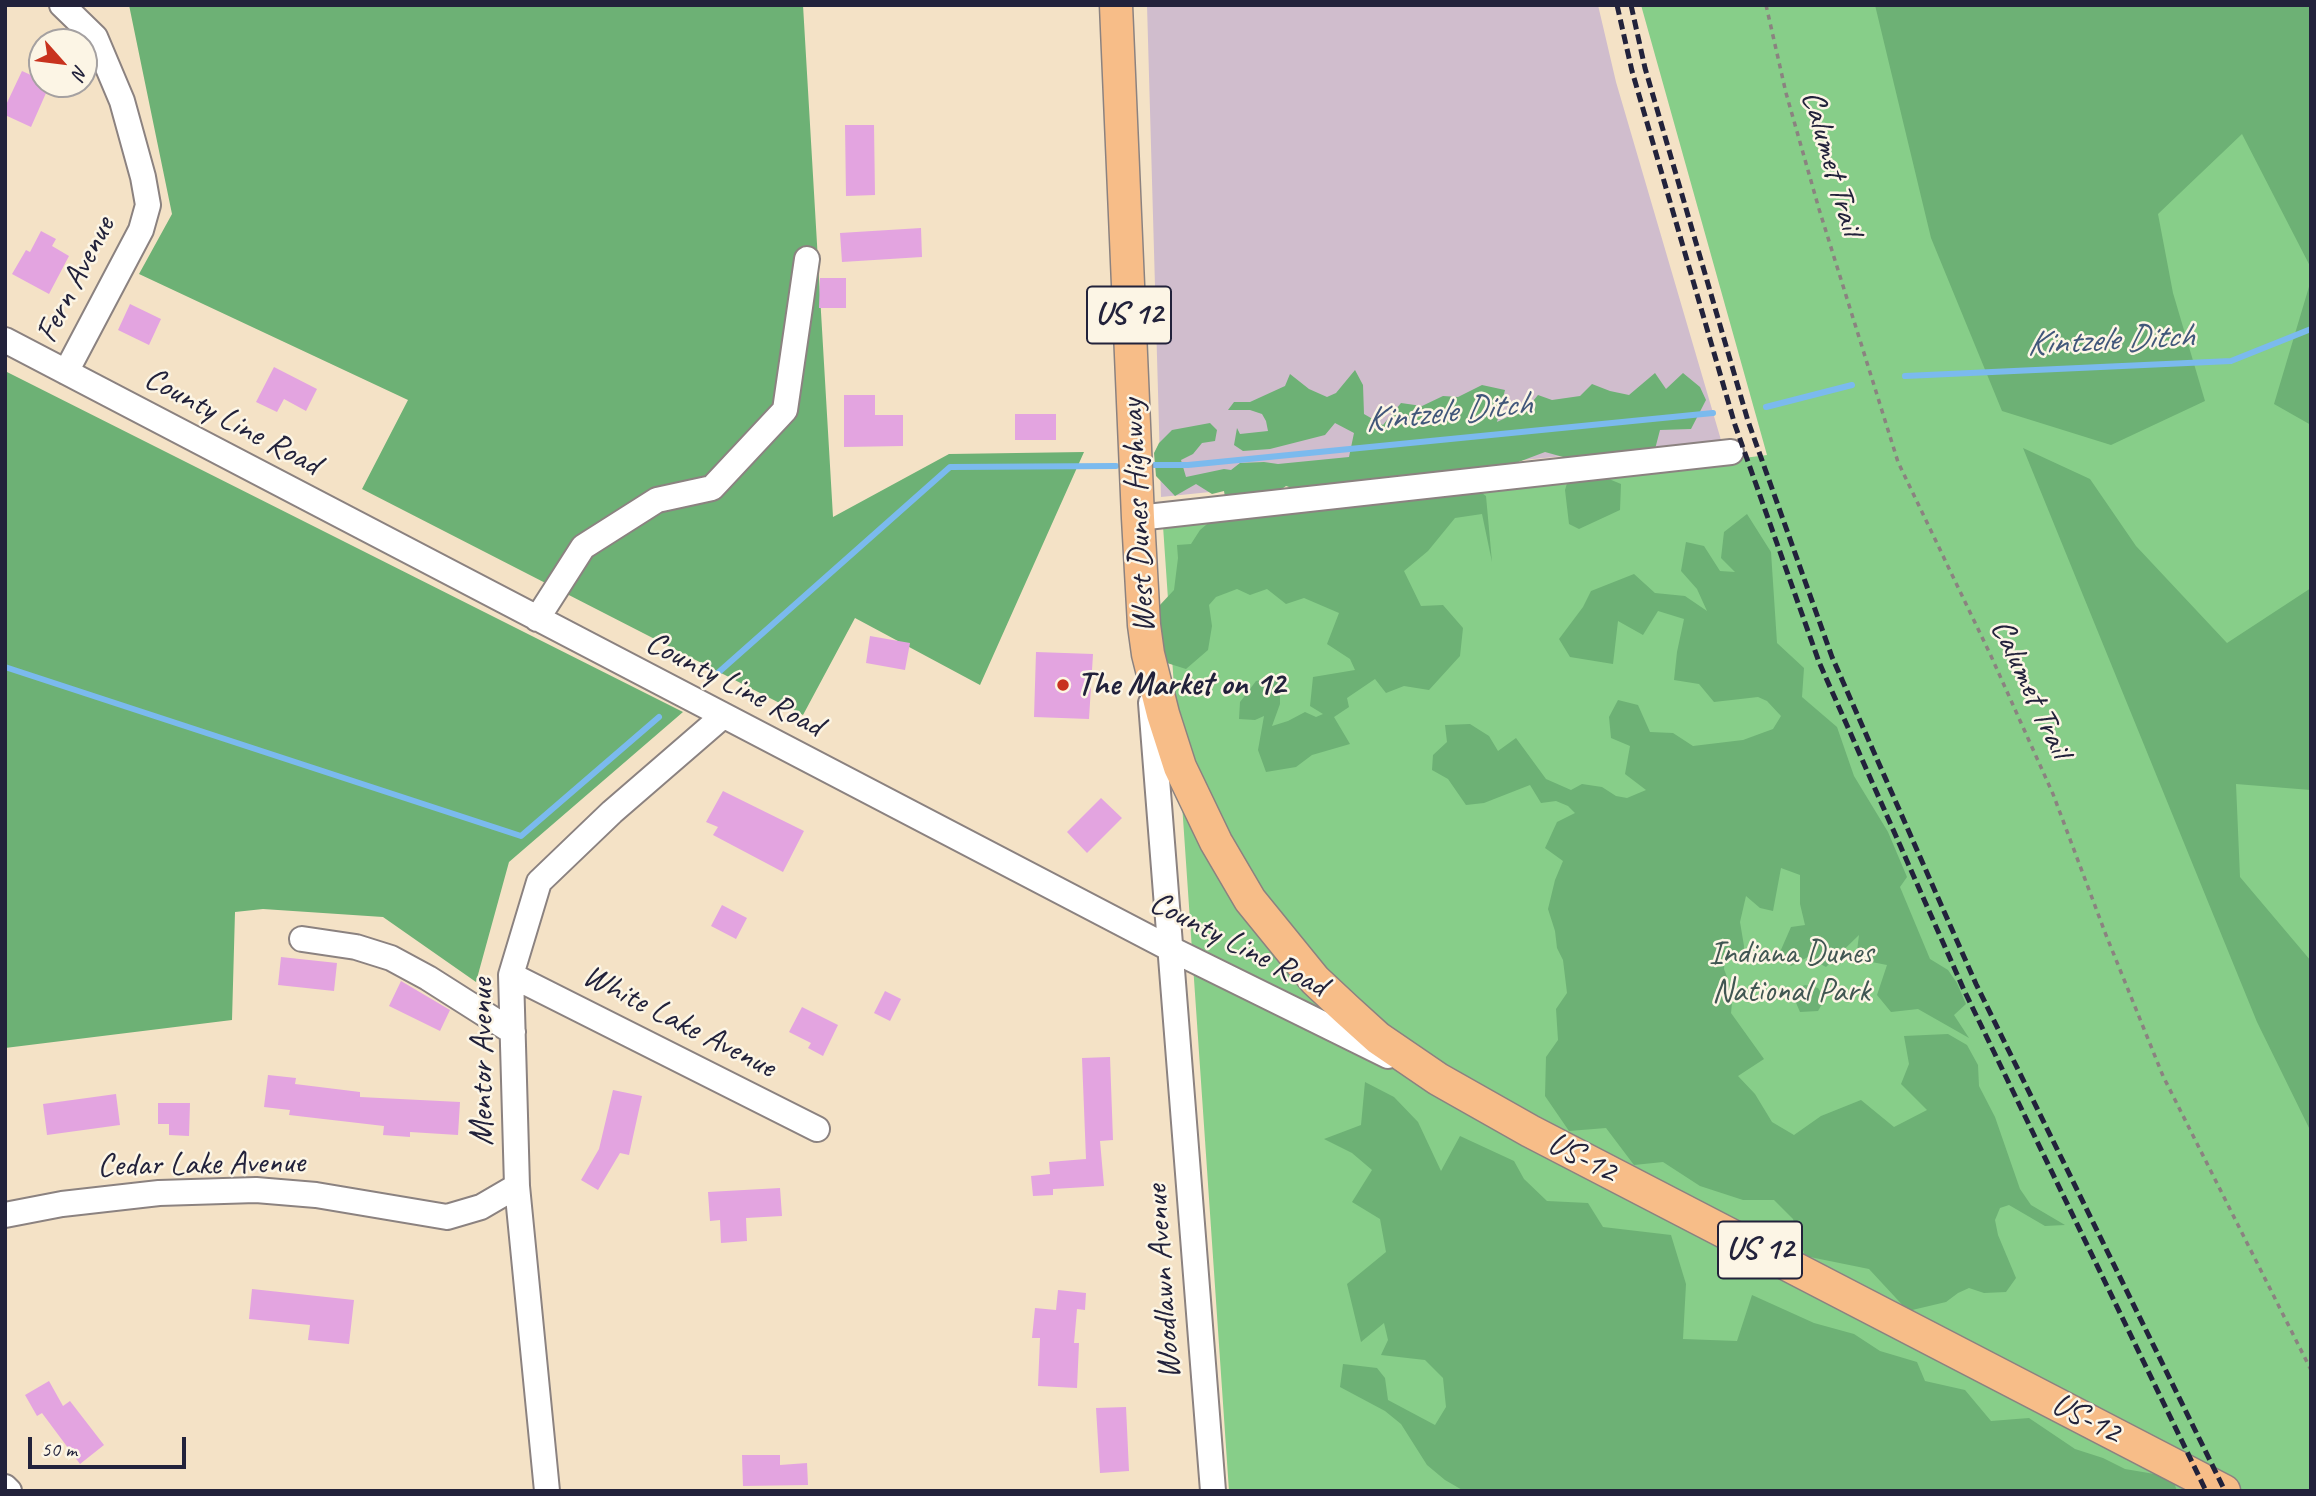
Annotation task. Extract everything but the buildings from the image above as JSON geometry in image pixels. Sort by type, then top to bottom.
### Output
[{"type":"main road","name":"West Dunes Highway","points":[[1116,5],[1144,625]]},
{"type":"main road","name":"US-12","points":[[1144,625],[1157,694],[1180,767],[1216,842],[1250,900],[1315,980],[1378,1038],[1437,1079],[1530,1131],[2224,1491]]},
{"type":"street","name":"Fern Avenue","points":[[62,5],[95,37],[122,101],[148,205],[141,230],[66,372]]},
{"type":"street","points":[[537,619],[583,547],[657,500],[712,488],[785,410],[807,260]]},
{"type":"street","name":"County Line Road","points":[[5,340],[1169,948],[1437,1079]]},
{"type":"street","points":[[1138,518],[1731,453]]},
{"type":"street","name":"West Dunes Highway","points":[[1144,625],[1181,1068]]},
{"type":"street","name":"Mentor Avenue","points":[[547,1491],[517,1186],[511,975],[539,882],[612,812],[723,716]]},
{"type":"street","points":[[302,939],[356,947],[391,958],[513,1032]]},
{"type":"street","name":"White Lake Avenue","points":[[511,975],[817,1129]]},
{"type":"street","name":"Woodlawn Avenue","points":[[1181,1068],[1213,1491]]},
{"type":"street","name":"Cedar Lake Avenue","points":[[5,1215],[62,1204],[159,1193],[256,1190],[316,1195],[447,1217],[481,1207],[517,1186]]},
{"type":"street","points":[[5,1487],[9,1491]]},
{"type":"path","name":"Calumet Trail","points":[[1766,5],[1786,93],[1819,209],[1898,462],[1991,656],[2053,794],[2163,1076],[2311,1370]]},
{"type":"shaded area","points":[[1147,5],[1598,5],[1616,82],[1721,440],[1161,497]]},
{"type":"green space","points":[[129,5],[803,5],[833,517],[949,454],[1084,452],[980,685],[855,618],[803,715],[362,489],[408,400],[139,274],[172,214]]},
{"type":"green space","name":"Indiana Dunes National Park","points":[[1641,5],[2311,5],[2311,1491],[1229,1491],[1163,526],[1743,454],[1744,458],[1767,455]]},
{"type":"green space","points":[[1875,5],[2311,5],[2311,268],[2242,134],[2158,214],[2173,293],[2205,401],[2111,445],[2002,411],[1931,238]]},
{"type":"green space","points":[[2311,280],[2311,425],[2274,404]]},
{"type":"green space","points":[[1355,370],[1363,385],[1364,414],[1383,425],[1401,403],[1422,406],[1443,396],[1458,397],[1482,385],[1505,390],[1497,422],[1528,407],[1538,395],[1552,400],[1580,396],[1592,384],[1629,395],[1655,373],[1666,389],[1683,373],[1700,387],[1706,400],[1691,429],[1660,430],[1654,453],[1592,472],[1621,484],[1620,510],[1579,529],[1569,524],[1565,490],[1574,460],[1545,452],[1508,466],[1484,467],[1457,475],[1486,496],[1492,562],[1482,514],[1455,518],[1428,551],[1404,571],[1421,606],[1443,605],[1463,628],[1460,656],[1429,690],[1404,686],[1386,693],[1375,679],[1347,698],[1349,707],[1334,717],[1350,744],[1312,755],[1296,767],[1266,772],[1258,750],[1264,716],[1255,720],[1239,719],[1240,702],[1256,681],[1280,675],[1280,704],[1272,726],[1305,712],[1316,717],[1323,714],[1310,706],[1313,677],[1355,670],[1350,659],[1327,644],[1339,613],[1304,598],[1286,604],[1267,589],[1250,595],[1237,589],[1216,597],[1209,605],[1212,626],[1208,650],[1186,669],[1167,663],[1159,648],[1159,606],[1174,590],[1177,545],[1191,544],[1200,530],[1219,514],[1304,492],[1286,486],[1275,494],[1225,497],[1224,491],[1212,494],[1196,484],[1175,496],[1156,476],[1154,453],[1159,443],[1172,430],[1210,423],[1217,430],[1215,441],[1202,443],[1193,454],[1181,460],[1186,477],[1231,470],[1240,463],[1278,464],[1349,457],[1354,433],[1335,423],[1325,435],[1270,449],[1243,451],[1234,445],[1237,428],[1240,434],[1268,431],[1266,421],[1262,414],[1250,410],[1228,410],[1234,402],[1250,402],[1285,386],[1290,374],[1309,389],[1327,397],[1336,393]]},
{"type":"green space","points":[[5,371],[683,712],[509,862],[476,982],[383,917],[263,909],[235,912],[232,1020],[5,1048]]},
{"type":"green space","points":[[2023,448],[2090,479],[2136,546],[2227,643],[2311,588],[2311,790],[2236,784],[2240,877],[2311,961],[2311,1132],[2257,1022]]},
{"type":"green space","points":[[1747,514],[1771,552],[1777,643],[1804,668],[1802,697],[1837,727],[1854,776],[1888,832],[1907,877],[1900,887],[1930,959],[1948,970],[1966,1004],[1954,1015],[1969,1038],[1918,1009],[1891,1012],[1877,995],[1887,965],[1856,959],[1859,935],[1826,967],[1808,957],[1791,966],[1780,952],[1791,927],[1805,925],[1800,904],[1800,875],[1781,868],[1773,911],[1760,908],[1746,896],[1740,922],[1744,946],[1743,963],[1725,954],[1724,969],[1733,993],[1731,1013],[1764,1059],[1738,1076],[1755,1094],[1772,1122],[1794,1135],[1821,1116],[1861,1100],[1894,1127],[1927,1110],[1901,1084],[1909,1064],[1904,1036],[1948,1034],[1967,1045],[1978,1065],[1979,1086],[1995,1117],[2020,1189],[2031,1205],[2065,1225],[2045,1226],[2009,1205],[2000,1208],[1995,1220],[1998,1235],[2016,1278],[2006,1292],[1984,1293],[1969,1288],[1946,1302],[1908,1311],[1869,1269],[1805,1256],[1793,1219],[1774,1200],[1743,1200],[1700,1186],[1663,1162],[1634,1165],[1606,1128],[1569,1131],[1545,1096],[1546,1057],[1558,1040],[1556,1009],[1567,993],[1563,960],[1557,948],[1548,909],[1563,861],[1545,848],[1557,822],[1575,813],[1568,806],[1556,801],[1541,803],[1530,785],[1484,803],[1466,805],[1448,779],[1432,770],[1433,755],[1447,742],[1445,725],[1470,724],[1489,736],[1498,751],[1516,738],[1546,779],[1571,790],[1582,784],[1602,787],[1616,796],[1627,798],[1646,790],[1625,774],[1630,746],[1611,738],[1609,717],[1618,700],[1638,705],[1650,732],[1673,733],[1693,746],[1743,740],[1773,729],[1781,716],[1767,701],[1758,697],[1714,702],[1699,684],[1674,680],[1684,619],[1658,611],[1643,635],[1618,621],[1613,664],[1570,657],[1559,639],[1583,607],[1591,591],[1634,574],[1655,593],[1685,596],[1707,611],[1697,589],[1681,571],[1686,542],[1704,546],[1720,571],[1735,572],[1721,558],[1724,532]]},
{"type":"green space","points":[[1805,985],[1818,988],[1825,999],[1818,1011],[1800,1012],[1791,991]]},
{"type":"green space","points":[[1365,1082],[1394,1097],[1418,1122],[1441,1171],[1460,1136],[1514,1161],[1524,1179],[1547,1201],[1588,1203],[1603,1227],[1671,1235],[1686,1284],[1683,1339],[1737,1341],[1752,1295],[1814,1323],[1854,1334],[1880,1351],[1917,1362],[1925,1381],[1965,1390],[1991,1421],[2029,1418],[2075,1449],[2125,1469],[2172,1477],[2177,1491],[1464,1491],[1427,1465],[1401,1424],[1385,1411],[1340,1387],[1343,1364],[1377,1368],[1385,1378],[1388,1400],[1435,1425],[1446,1407],[1443,1378],[1425,1360],[1381,1355],[1388,1340],[1384,1323],[1361,1342],[1347,1284],[1386,1252],[1380,1219],[1352,1202],[1372,1170],[1352,1153],[1324,1139],[1361,1125]]},
{"type":"waterway","name":"Kintzele Ditch","points":[[1905,376],[2231,361],[2311,329]]},
{"type":"waterway","name":"Kintzele Ditch","points":[[1766,407],[1852,385]]},
{"type":"waterway","name":"Kintzele Ditch","points":[[1154,465],[1188,465],[1713,413]]},
{"type":"waterway","points":[[711,679],[950,467],[1116,466]]},
{"type":"waterway","points":[[5,667],[521,836],[659,717]]},
{"type":"railway","points":[[1617,5],[1632,71],[1735,425],[1819,662],[1964,990],[2206,1491]]},
{"type":"railway","points":[[1631,5],[1645,68],[1748,421],[1832,657],[1976,984],[2225,1491]]},
{"type":"place","name":"The Market on 12","points":[[1063,685]]}]
